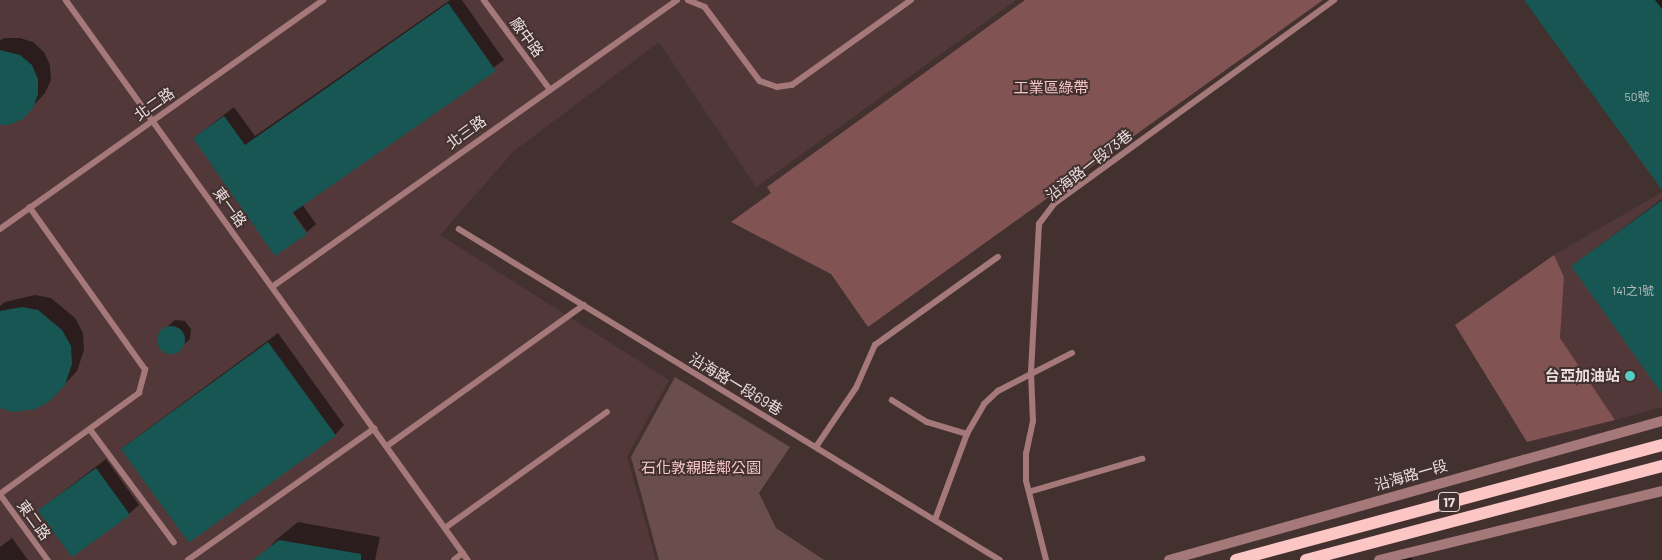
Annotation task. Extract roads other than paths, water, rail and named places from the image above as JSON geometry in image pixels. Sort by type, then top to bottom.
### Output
[{"type":"main road","name":"17","points":[[1236,560],[1662,445]]},
{"type":"main road","name":"17","points":[[1306,560],[1662,466]]},
{"type":"street","name":"沿海路一段","points":[[1169,560],[1662,421]]},
{"type":"street","points":[[1379,560],[1662,491]]},
{"type":"lane","name":"東一路","points":[[66,0],[468,560]]},
{"type":"lane","name":"北二路","points":[[0,229],[323,0]]},
{"type":"lane","name":"廠中路","points":[[484,0],[549,88]]},
{"type":"lane","name":"北三路","points":[[272,287],[549,88],[677,0]]},
{"type":"lane","points":[[688,0],[705,7],[760,81],[777,87],[792,85],[911,0]]},
{"type":"lane","name":"沿海路一段73巷","points":[[1046,560],[1029,492],[1026,454],[1033,422],[1031,372],[1039,224],[1055,203],[1334,0]]},
{"type":"lane","points":[[0,494],[139,393],[145,370],[30,208]]},
{"type":"lane","name":"沿海路一段69巷","points":[[458,229],[1000,560]]},
{"type":"lane","points":[[816,447],[856,388],[875,345],[998,257]]},
{"type":"lane","points":[[386,446],[584,306]]},
{"type":"lane","points":[[935,520],[967,434],[984,404],[998,391],[1031,372],[1072,353]]},
{"type":"lane","points":[[892,400],[927,422],[967,434]]},
{"type":"lane","points":[[445,528],[607,412]]},
{"type":"lane","points":[[90,429],[174,542]]},
{"type":"lane","points":[[188,560],[374,429]]},
{"type":"lane","points":[[1029,492],[1142,459]]},
{"type":"lane","name":"東二路","points":[[0,494],[48,560]]},
{"type":"lane","points":[[454,560],[463,553]]},
{"type":"place","name":"台亞加油站","points":[[1630,376]]},
{"type":"park label","name":"工業區綠帶","points":[[1051,88]]},
{"type":"park label","name":"石化敦親睦鄰公園","points":[[701,468]]}]
